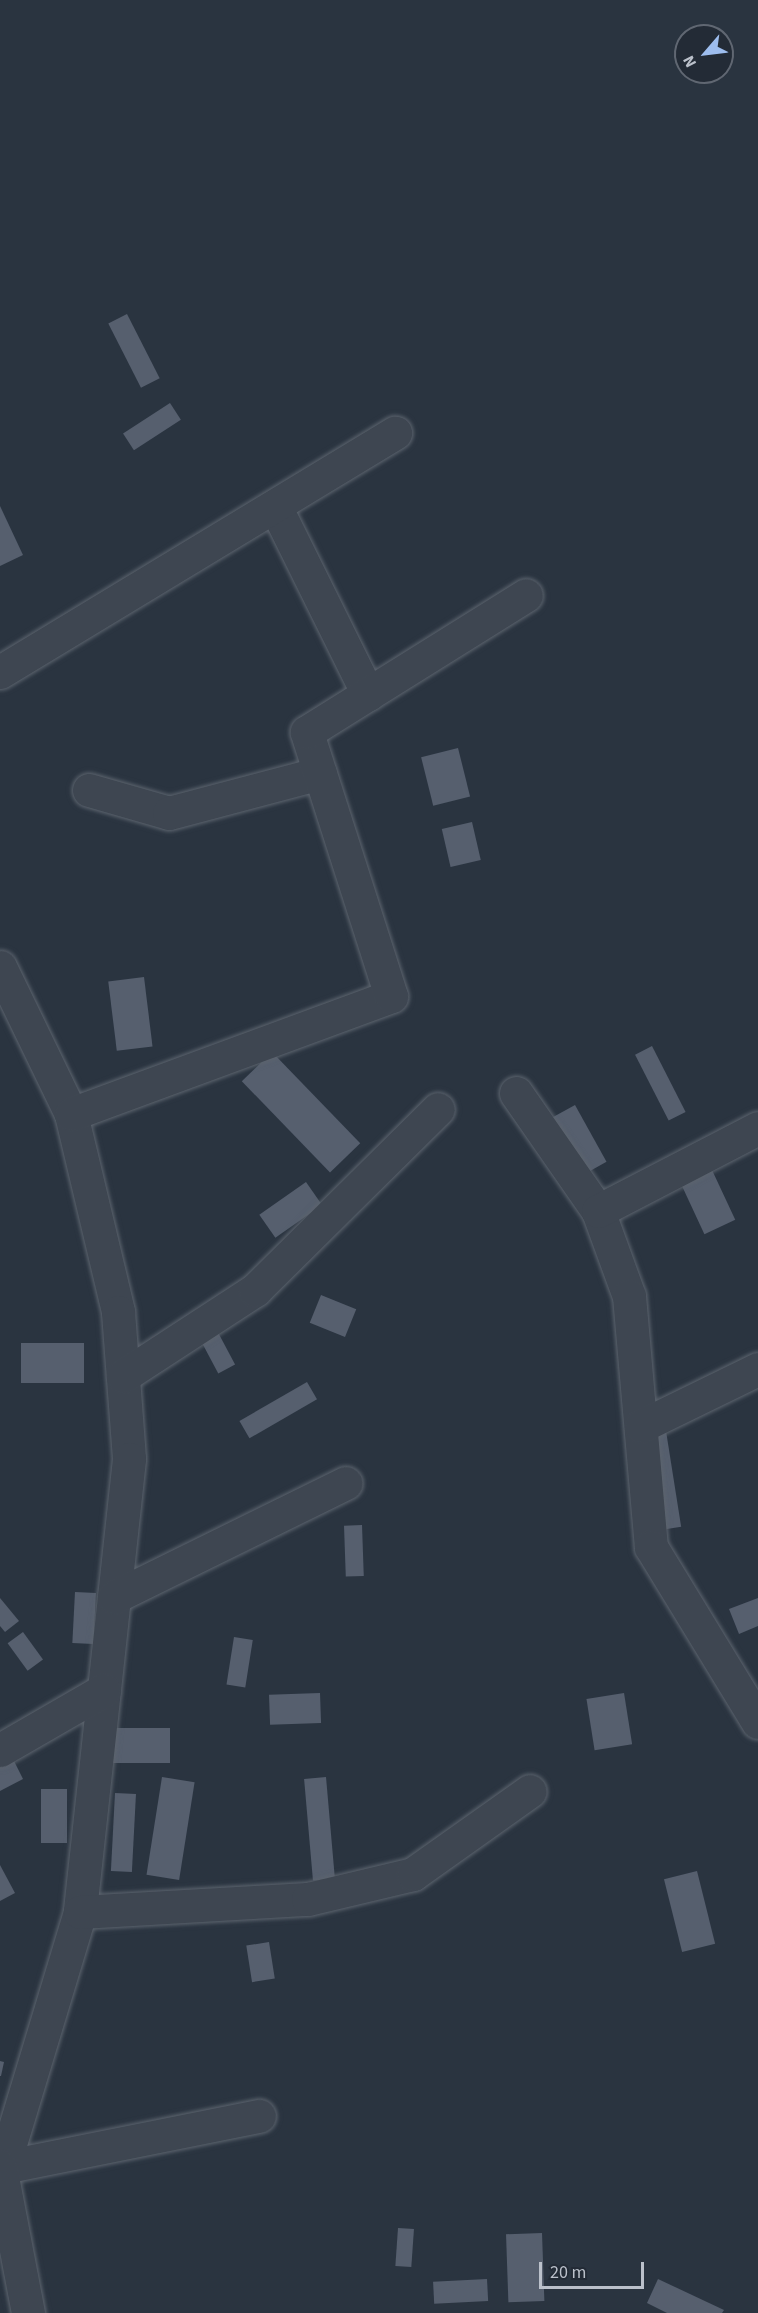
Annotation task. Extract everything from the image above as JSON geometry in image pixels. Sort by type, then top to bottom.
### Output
[{"type":"street","points":[[0,672],[395,433]]},
{"type":"street","points":[[275,506],[368,694]]},
{"type":"street","points":[[71,1114],[391,996],[307,732],[526,595]]},
{"type":"street","points":[[88,790],[169,813],[320,774]]},
{"type":"street","points":[[0,967],[71,1114],[118,1312],[129,1459],[80,1912],[2,2167],[28,2313]]},
{"type":"street","points":[[516,1094],[598,1211],[628,1296],[651,1547],[758,1722]]},
{"type":"street","points":[[123,1376],[255,1290],[438,1109]]},
{"type":"street","points":[[598,1211],[758,1128]]},
{"type":"street","points":[[641,1426],[758,1370]]},
{"type":"street","points":[[114,1596],[346,1483]]},
{"type":"street","points":[[0,1750],[104,1690]]},
{"type":"street","points":[[80,1912],[308,1899],[413,1874],[530,1791]]},
{"type":"street","points":[[2,2167],[259,2116]]},
{"type":"building","points":[[127,314],[160,378],[141,388],[108,324]]},
{"type":"building","points":[[170,403],[181,420],[134,450],[123,433]]},
{"type":"building","points":[[0,506],[23,555],[0,566]]},
{"type":"building","points":[[458,748],[470,797],[433,806],[421,757]]},
{"type":"building","points":[[472,822],[481,860],[451,867],[442,829]]},
{"type":"building","points":[[144,977],[153,1046],[117,1051],[108,981]]},
{"type":"building","points":[[652,1046],[686,1112],[669,1121],[635,1055]]},
{"type":"building","points":[[272,1052],[360,1143],[330,1173],[242,1081]]},
{"type":"building","points":[[575,1105],[607,1162],[583,1175],[551,1118]]},
{"type":"building","points":[[712,1170],[735,1220],[704,1234],[681,1184]]},
{"type":"building","points":[[306,1182],[322,1205],[275,1238],[259,1215]]},
{"type":"building","points":[[321,1295],[356,1309],[345,1337],[310,1323]]},
{"type":"building","points":[[213,1323],[235,1364],[218,1373],[196,1332]]},
{"type":"building","points":[[21,1343],[84,1343],[84,1383],[21,1383]]},
{"type":"building","points":[[307,1382],[317,1399],[249,1438],[239,1421]]},
{"type":"building","points":[[666,1431],[681,1527],[657,1531],[642,1435]]},
{"type":"building","points":[[362,1525],[364,1576],[346,1577],[344,1526]]},
{"type":"building","points":[[75,1592],[96,1593],[93,1644],[72,1643]]},
{"type":"building","points":[[0,1598],[19,1621],[5,1632],[0,1626]]},
{"type":"building","points":[[758,1598],[758,1626],[739,1634],[729,1609]]},
{"type":"building","points":[[23,1632],[43,1660],[28,1671],[8,1643]]},
{"type":"building","points":[[234,1637],[253,1640],[245,1687],[226,1684]]},
{"type":"building","points":[[320,1693],[321,1723],[270,1725],[269,1695]]},
{"type":"building","points":[[624,1693],[632,1744],[595,1750],[586,1699]]},
{"type":"building","points":[[93,1728],[170,1728],[170,1763],[93,1763]]},
{"type":"building","points":[[3,1739],[23,1779],[0,1791],[0,1740]]},
{"type":"building","points":[[162,1777],[195,1782],[179,1880],[147,1875]]},
{"type":"building","points":[[326,1777],[335,1879],[313,1881],[304,1779]]},
{"type":"building","points":[[41,1789],[67,1789],[67,1843],[41,1843]]},
{"type":"building","points":[[115,1793],[136,1794],[132,1872],[111,1871]]},
{"type":"building","points":[[0,1865],[15,1893],[0,1901]]},
{"type":"building","points":[[697,1871],[715,1944],[682,1952],[664,1879]]},
{"type":"building","points":[[269,1942],[275,1979],[252,1982],[246,1946]]},
{"type":"building","points":[[0,2061],[4,2062],[1,2076],[0,2076]]},
{"type":"building","points":[[398,2228],[414,2229],[411,2267],[395,2266]]},
{"type":"building","points":[[542,2233],[544,2301],[508,2302],[506,2234]]},
{"type":"building","points":[[487,2279],[488,2301],[434,2304],[433,2282]]},
{"type":"building","points":[[658,2279],[724,2310],[722,2313],[667,2313],[647,2303]]}]
